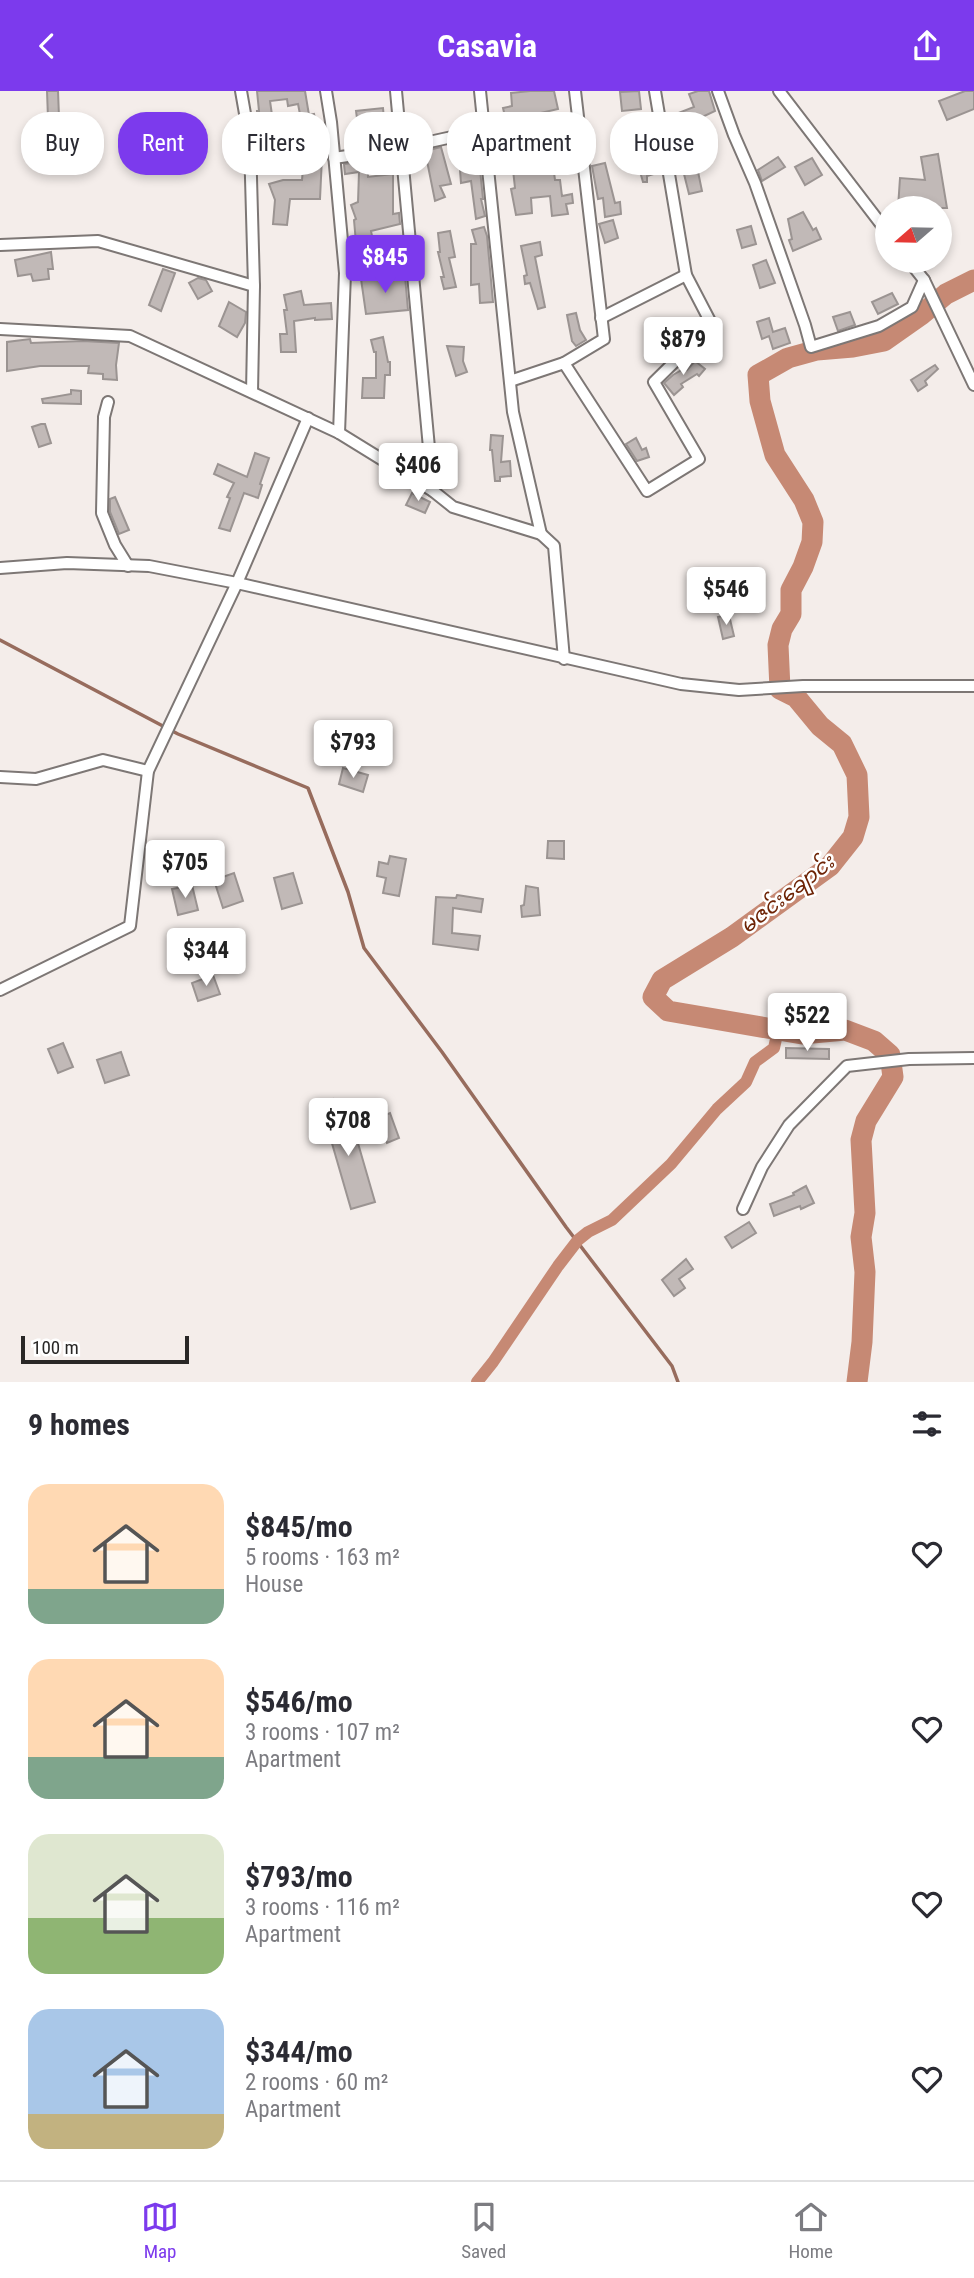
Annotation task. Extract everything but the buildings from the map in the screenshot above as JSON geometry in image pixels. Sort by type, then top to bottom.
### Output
[{"type":"street","points":[[241,91],[250,142],[254,286],[252,392]]},
{"type":"street","points":[[326,91],[345,273],[339,433]]},
{"type":"street","points":[[396,91],[398,112]]},
{"type":"street","points":[[480,91],[482,112]]},
{"type":"street","points":[[510,381],[564,363],[604,339],[575,91]]},
{"type":"street","points":[[564,363],[647,491],[699,459],[654,382],[712,325],[686,275],[656,91]]},
{"type":"street","points":[[718,91],[755,183],[811,347],[879,326],[912,307],[924,279]]},
{"type":"street","points":[[779,91],[875,216]]},
{"type":"street","points":[[334,157],[344,156]]},
{"type":"street","points":[[404,175],[433,491]]},
{"type":"street","points":[[489,175],[513,412],[541,534]]},
{"type":"street","points":[[0,245],[98,241],[254,286]]},
{"type":"street","points":[[919,273],[974,385]]},
{"type":"street","points":[[601,318],[686,275]]},
{"type":"street","points":[[0,329],[130,336],[339,433],[433,491],[453,507],[541,534],[554,546],[564,659]]},
{"type":"street","points":[[108,402],[104,417],[102,513],[115,545],[128,566]]},
{"type":"street","points":[[0,989],[130,926],[148,771],[237,583],[309,418]]},
{"type":"street","points":[[1,565],[66,563],[149,566],[237,583],[681,684],[739,690],[803,686],[974,686]]},
{"type":"street","points":[[0,777],[36,779],[103,760],[148,771]]},
{"type":"street","points":[[743,1209],[762,1167],[789,1125],[847,1066],[909,1059],[974,1058]]},
{"type":"waterway","name":"မဇင်းချောင်း","points":[[857,1382],[865,1272],[861,1237],[865,1213],[861,1140],[866,1121],[893,1077],[890,1055],[874,1041],[845,1030],[802,1034],[668,1011],[653,997],[662,980],[732,937],[830,866],[853,837],[859,817],[857,775],[842,744],[820,726],[796,697],[780,689],[778,645],[782,629],[791,614],[791,590],[812,542],[813,522],[804,500],[775,455],[760,401],[758,375],[788,358],[817,350],[884,341],[946,294],[974,280]]},
{"type":"waterway","points":[[0,640],[178,734],[308,788],[348,892],[364,948],[442,1052],[566,1227],[672,1366],[678,1382]]},
{"type":"waterway","points":[[477,1382],[578,1240],[612,1220],[671,1164],[717,1109],[746,1082],[755,1062],[774,1048],[778,1030]]}]
